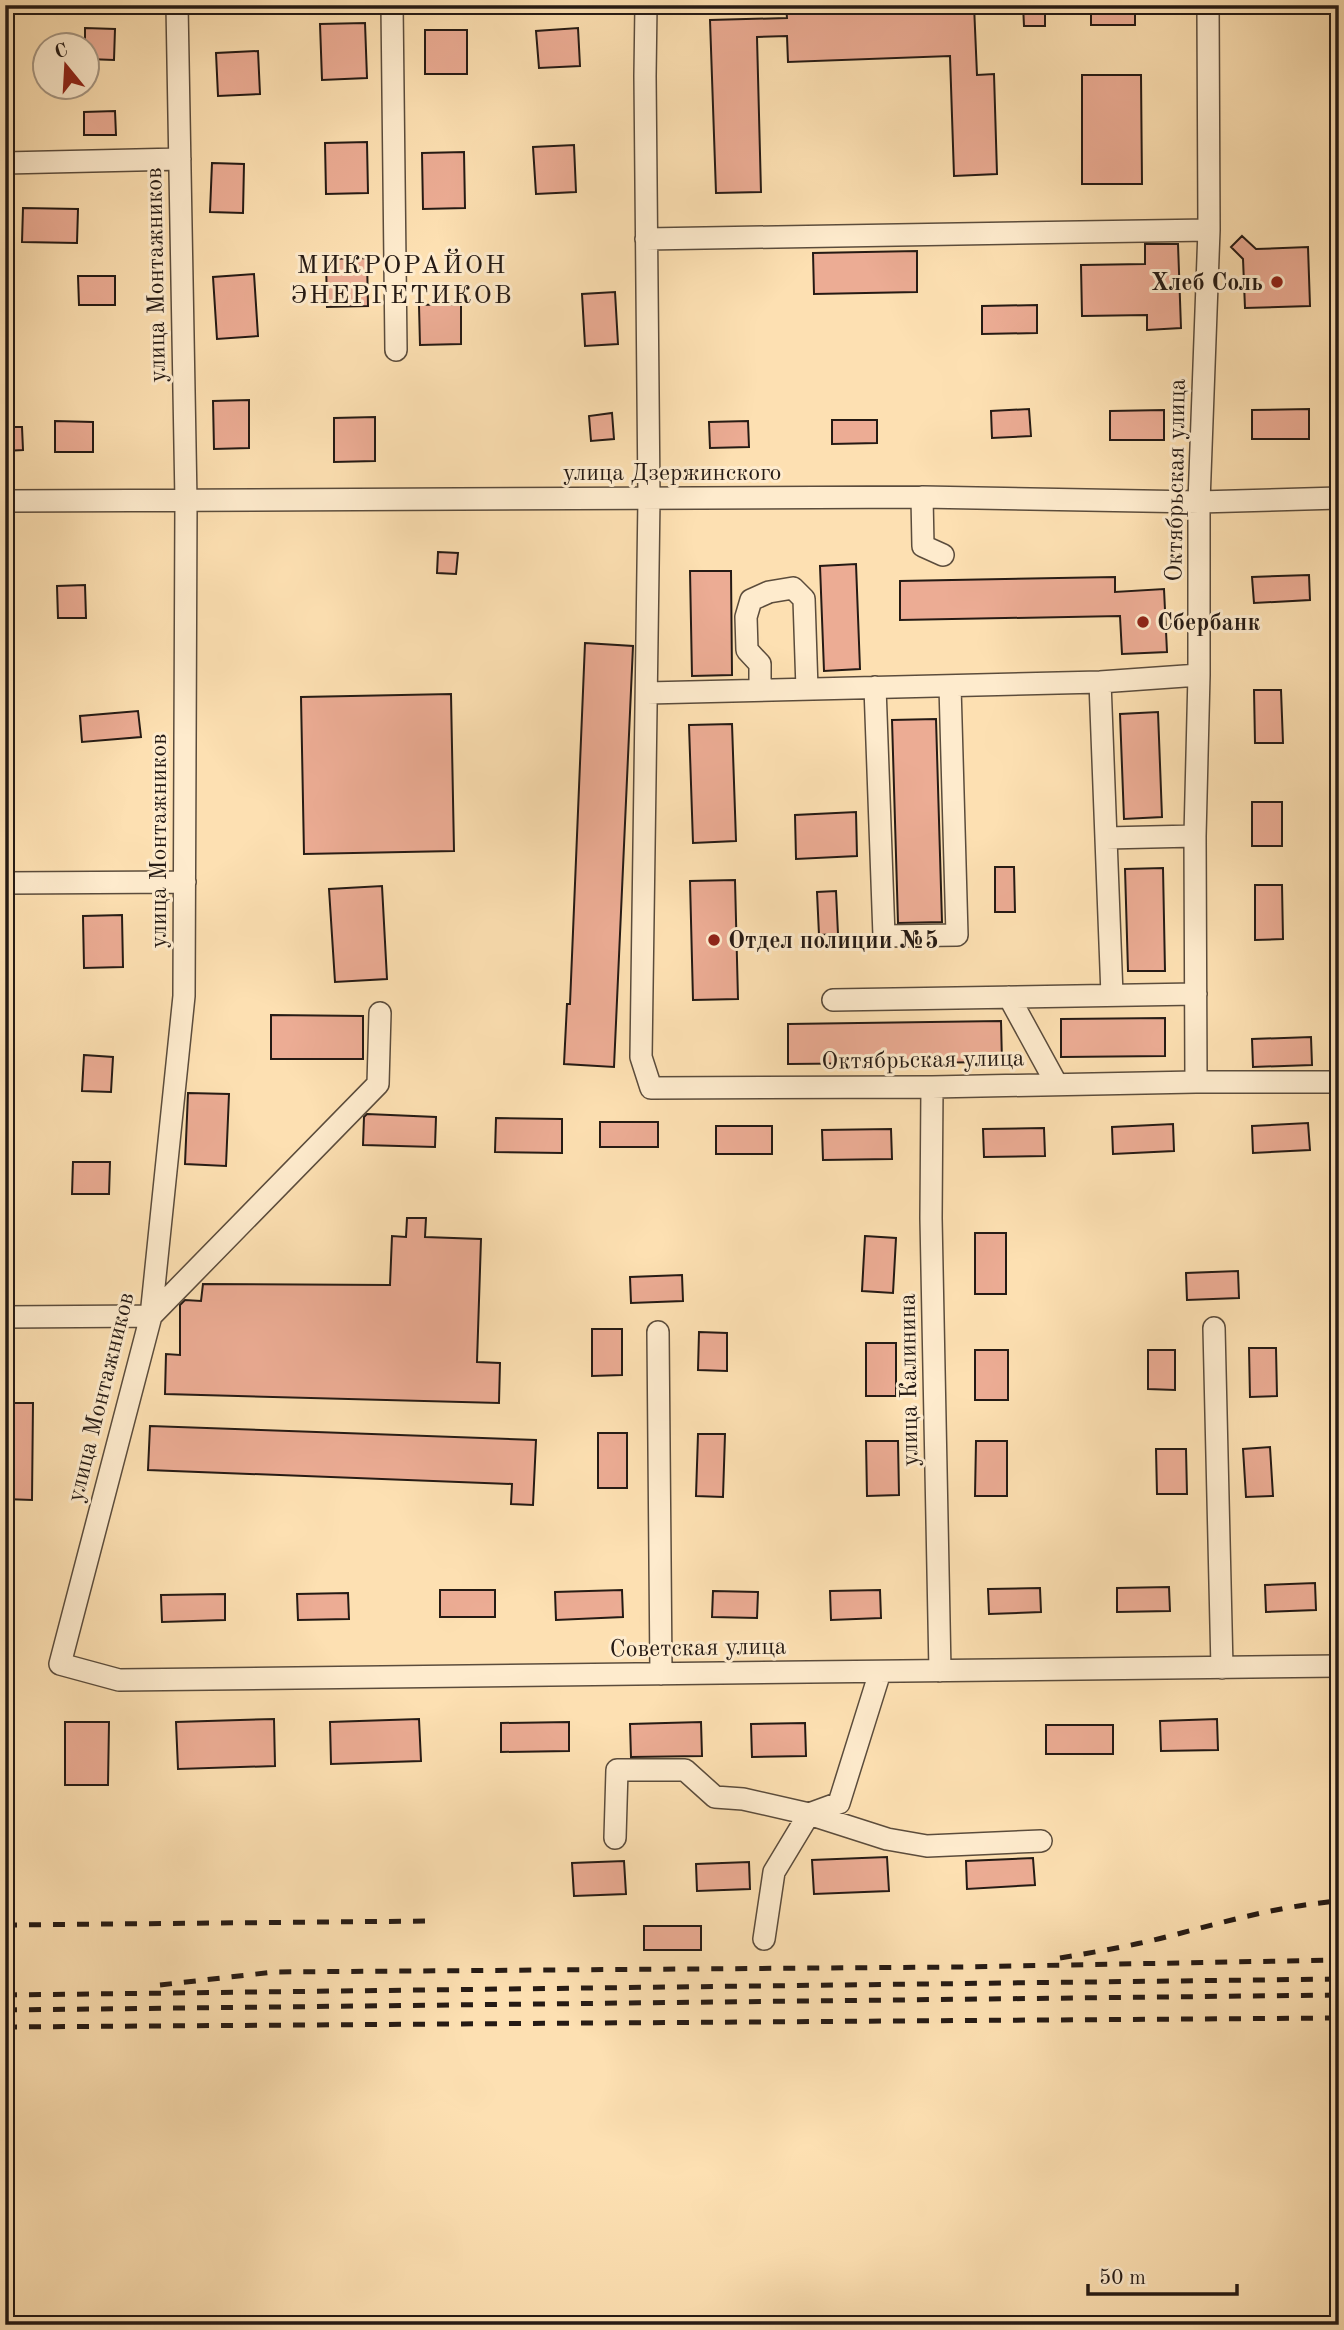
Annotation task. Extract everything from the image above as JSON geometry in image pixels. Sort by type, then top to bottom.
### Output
[{"type":"street","name":"улица Монтажников","points":[[60,1664],[151,1316],[184,996],[186,501],[177,5]]},
{"type":"street","points":[[392,5],[396,350]]},
{"type":"street","points":[[646,5],[649,498],[647,693],[1100,682],[1199,675]]},
{"type":"street","name":"Октябрьская улица","points":[[1196,1082],[1195,836],[1199,502],[1209,230],[1208,5]]},
{"type":"street","points":[[5,163],[180,159]]},
{"type":"street","points":[[646,239],[1209,230]]},
{"type":"street","points":[[922,497],[923,546],[943,555]]},
{"type":"street","name":"улица Дзержинского","points":[[5,501],[922,497],[1199,502],[1339,498]]},
{"type":"street","points":[[760,690],[760,664],[747,650],[746,617],[751,600],[769,592],[793,588],[804,599],[807,689]]},
{"type":"street","points":[[1100,682],[1112,995]]},
{"type":"street","points":[[875,687],[884,936],[957,935],[950,686]]},
{"type":"street","name":"Октябрьская улица","points":[[647,693],[640,1058],[651,1088],[1339,1082]]},
{"type":"street","points":[[1106,838],[1195,836]]},
{"type":"street","points":[[5,883],[184,882]]},
{"type":"street","points":[[833,1000],[1196,994]]},
{"type":"street","points":[[1009,997],[1056,1083]]},
{"type":"street","points":[[5,1317],[151,1316],[378,1084],[380,1013]]},
{"type":"street","name":"улица Калинина","points":[[932,1087],[931,1217],[940,1671]]},
{"type":"street","points":[[1214,1328],[1222,1668]]},
{"type":"street","points":[[658,1332],[661,1674]]},
{"type":"street","name":"Советская улица","points":[[60,1664],[119,1680],[1339,1667]]},
{"type":"street","points":[[764,1939],[774,1872],[809,1814],[839,1803],[880,1672]]},
{"type":"street","points":[[615,1838],[617,1770],[685,1770],[715,1797],[743,1799],[809,1814],[887,1839],[927,1846],[1041,1840]]},
{"type":"building","points":[[786,5],[831,5],[831,9],[893,5],[974,5],[977,75],[994,74],[997,174],[954,176],[950,56],[788,62],[787,36],[757,37],[761,192],[716,193],[710,20],[787,18]]},
{"type":"building","points":[[1023,5],[1045,5],[1045,26],[1024,26]]},
{"type":"building","points":[[1091,5],[1135,5],[1135,25],[1091,25]]},
{"type":"building","points":[[365,23],[367,78],[322,80],[320,24]]},
{"type":"building","points":[[85,28],[115,29],[114,60],[102,60],[102,32],[85,32]]},
{"type":"building","points":[[578,28],[580,66],[539,68],[536,31]]},
{"type":"building","points":[[425,30],[467,30],[467,74],[425,74]]},
{"type":"building","points":[[258,51],[260,94],[218,96],[216,53]]},
{"type":"building","points":[[1082,75],[1141,75],[1142,184],[1082,184]]},
{"type":"building","points":[[115,111],[116,135],[84,135],[84,112]]},
{"type":"building","points":[[367,142],[368,193],[326,194],[325,143]]},
{"type":"building","points":[[574,145],[576,192],[536,194],[533,147]]},
{"type":"building","points":[[464,152],[465,208],[423,209],[422,153]]},
{"type":"building","points":[[212,163],[244,164],[243,213],[210,212]]},
{"type":"building","points":[[23,208],[78,209],[77,243],[22,242]]},
{"type":"building","name":"Хлеб Соль","points":[[1242,236],[1256,249],[1308,247],[1310,306],[1245,308],[1243,259],[1231,247]]},
{"type":"building","points":[[1145,244],[1178,244],[1181,328],[1147,330],[1147,315],[1082,316],[1081,265],[1145,264]]},
{"type":"building","points":[[917,251],[917,292],[814,294],[813,253]]},
{"type":"building","points":[[367,258],[368,306],[327,307],[326,259]]},
{"type":"building","points":[[254,274],[258,336],[217,339],[213,277]]},
{"type":"building","points":[[78,276],[115,276],[115,305],[79,305]]},
{"type":"building","points":[[615,292],[618,344],[585,346],[582,294]]},
{"type":"building","points":[[461,304],[461,344],[420,345],[419,305]]},
{"type":"building","points":[[1037,305],[1037,333],[982,334],[982,306]]},
{"type":"building","points":[[249,400],[249,448],[214,449],[213,401]]},
{"type":"building","points":[[1029,409],[1031,436],[992,438],[991,411]]},
{"type":"building","points":[[1309,409],[1309,439],[1252,439],[1252,410]]},
{"type":"building","points":[[1164,410],[1164,440],[1110,440],[1110,411]]},
{"type":"building","points":[[612,413],[614,439],[591,441],[589,416]]},
{"type":"building","points":[[375,417],[375,461],[334,462],[334,418]]},
{"type":"building","points":[[832,420],[877,420],[877,443],[832,444]]},
{"type":"building","points":[[55,421],[93,422],[93,452],[55,452]]},
{"type":"building","points":[[748,421],[749,447],[710,448],[709,422]]},
{"type":"building","points":[[5,427],[22,427],[23,450],[5,451]]},
{"type":"building","points":[[438,552],[458,553],[456,574],[437,573]]},
{"type":"building","points":[[856,564],[860,669],[824,671],[820,566]]},
{"type":"building","points":[[690,571],[731,571],[732,675],[692,676]]},
{"type":"building","points":[[1309,575],[1310,600],[1254,603],[1252,577]]},
{"type":"building","points":[[1115,577],[1115,592],[1164,589],[1167,652],[1122,654],[1120,616],[900,620],[900,581]]},
{"type":"building","points":[[85,585],[86,618],[58,618],[57,586]]},
{"type":"building","points":[[585,643],[633,646],[614,1067],[564,1064],[567,1004],[570,1004]]},
{"type":"building","points":[[1254,690],[1281,690],[1283,743],[1255,743]]},
{"type":"building","points":[[451,694],[454,851],[304,854],[301,697]]},
{"type":"building","points":[[138,711],[141,737],[82,742],[80,716]]},
{"type":"building","points":[[1158,712],[1162,817],[1124,819],[1120,714]]},
{"type":"building","points":[[936,719],[942,922],[898,923],[892,720]]},
{"type":"building","points":[[732,724],[736,841],[693,843],[689,725]]},
{"type":"building","points":[[1252,802],[1282,802],[1282,846],[1252,846]]},
{"type":"building","points":[[856,812],[857,856],[796,859],[795,815]]},
{"type":"building","points":[[995,867],[1014,867],[1015,912],[995,912]]},
{"type":"building","points":[[1163,868],[1165,971],[1128,971],[1125,869]]},
{"type":"building","name":"Отдел полиции №5","points":[[735,880],[738,999],[693,1000],[690,881]]},
{"type":"building","points":[[1255,885],[1282,885],[1283,939],[1255,940]]},
{"type":"building","points":[[382,886],[387,979],[335,982],[329,889]]},
{"type":"building","points":[[836,891],[838,934],[819,935],[817,892]]},
{"type":"building","points":[[122,915],[123,967],[84,968],[83,916]]},
{"type":"building","points":[[271,1015],[363,1016],[363,1059],[271,1059]]},
{"type":"building","points":[[1165,1018],[1165,1056],[1061,1057],[1061,1019]]},
{"type":"building","points":[[1001,1021],[1002,1062],[788,1064],[788,1024]]},
{"type":"building","points":[[1311,1037],[1312,1065],[1253,1067],[1252,1039]]},
{"type":"building","points":[[84,1055],[113,1057],[111,1092],[82,1091]]},
{"type":"building","points":[[188,1093],[229,1094],[226,1166],[185,1164]]},
{"type":"building","points":[[367,1114],[436,1117],[435,1147],[363,1145],[364,1117]]},
{"type":"building","points":[[496,1118],[562,1119],[562,1153],[495,1152]]},
{"type":"building","points":[[600,1122],[658,1122],[658,1147],[600,1147]]},
{"type":"building","points":[[1308,1123],[1310,1150],[1253,1153],[1252,1126]]},
{"type":"building","points":[[1173,1124],[1174,1151],[1113,1154],[1112,1127]]},
{"type":"building","points":[[716,1126],[772,1126],[772,1154],[716,1154]]},
{"type":"building","points":[[1044,1128],[1045,1156],[984,1157],[983,1129]]},
{"type":"building","points":[[891,1129],[892,1159],[823,1160],[822,1130]]},
{"type":"building","points":[[73,1162],[110,1162],[109,1194],[72,1194]]},
{"type":"building","points":[[407,1218],[426,1218],[425,1237],[481,1239],[477,1362],[500,1363],[499,1403],[165,1394],[166,1354],[180,1355],[180,1305],[185,1300],[201,1301],[203,1284],[390,1285],[392,1236],[406,1237]]},
{"type":"building","points":[[975,1233],[1006,1233],[1006,1294],[975,1294]]},
{"type":"building","points":[[865,1236],[896,1238],[893,1293],[862,1291]]},
{"type":"building","points":[[1238,1271],[1239,1298],[1187,1300],[1186,1273]]},
{"type":"building","points":[[682,1275],[683,1301],[631,1303],[630,1277]]},
{"type":"building","points":[[592,1329],[622,1329],[622,1375],[592,1376]]},
{"type":"building","points":[[699,1332],[727,1333],[727,1371],[698,1370]]},
{"type":"building","points":[[866,1343],[896,1343],[896,1396],[866,1396]]},
{"type":"building","points":[[1249,1348],[1276,1348],[1277,1396],[1250,1397]]},
{"type":"building","points":[[975,1350],[1008,1350],[1008,1400],[975,1400]]},
{"type":"building","points":[[1148,1350],[1175,1350],[1175,1390],[1148,1389]]},
{"type":"building","points":[[5,1403],[33,1403],[32,1500],[5,1499]]},
{"type":"building","points":[[150,1426],[536,1440],[533,1505],[511,1504],[512,1484],[148,1470]]},
{"type":"building","points":[[598,1433],[627,1433],[627,1488],[598,1488]]},
{"type":"building","points":[[698,1434],[725,1434],[723,1497],[696,1496]]},
{"type":"building","points":[[866,1441],[898,1441],[899,1495],[867,1496]]},
{"type":"building","points":[[976,1441],[1007,1441],[1007,1496],[975,1496]]},
{"type":"building","points":[[1270,1447],[1273,1496],[1246,1497],[1243,1449]]},
{"type":"building","points":[[1156,1449],[1186,1449],[1187,1494],[1157,1494]]},
{"type":"building","points":[[1315,1583],[1316,1610],[1266,1612],[1265,1585]]},
{"type":"building","points":[[1169,1587],[1170,1611],[1117,1612],[1117,1588]]},
{"type":"building","points":[[1040,1588],[1041,1612],[989,1614],[988,1589]]},
{"type":"building","points":[[440,1590],[495,1590],[495,1617],[440,1617]]},
{"type":"building","points":[[622,1590],[623,1617],[556,1620],[555,1592]]},
{"type":"building","points":[[880,1590],[881,1618],[831,1620],[830,1591]]},
{"type":"building","points":[[713,1591],[758,1592],[757,1618],[712,1617]]},
{"type":"building","points":[[348,1593],[349,1619],[298,1620],[297,1594]]},
{"type":"building","points":[[225,1594],[225,1620],[162,1622],[161,1595]]},
{"type":"building","points":[[274,1719],[275,1766],[178,1769],[176,1722]]},
{"type":"building","points":[[419,1719],[421,1761],[331,1764],[330,1722]]},
{"type":"building","points":[[1217,1719],[1218,1750],[1161,1751],[1160,1721]]},
{"type":"building","points":[[65,1722],[109,1722],[108,1785],[65,1785]]},
{"type":"building","points":[[569,1722],[569,1751],[501,1752],[501,1723]]},
{"type":"building","points":[[701,1722],[702,1756],[631,1757],[630,1724]]},
{"type":"building","points":[[805,1723],[806,1756],[752,1757],[751,1724]]},
{"type":"building","points":[[1046,1725],[1113,1725],[1113,1754],[1046,1754]]},
{"type":"building","points":[[887,1857],[889,1891],[814,1894],[812,1860]]},
{"type":"building","points":[[1033,1858],[1035,1885],[967,1889],[966,1861]]},
{"type":"building","points":[[624,1861],[626,1894],[574,1896],[572,1863]]},
{"type":"building","points":[[749,1862],[750,1889],[697,1891],[696,1864]]},
{"type":"building","points":[[644,1926],[701,1926],[701,1950],[644,1950]]},
{"type":"railway","points":[[1060,1958],[1140,1943],[1273,1911],[1339,1901]]},
{"type":"railway","points":[[5,1925],[430,1921]]},
{"type":"railway","points":[[160,1985],[274,1972],[959,1967],[1339,1960]]},
{"type":"railway","points":[[5,1995],[1339,1979]]},
{"type":"railway","points":[[5,2010],[1339,1995]]},
{"type":"railway","points":[[5,2027],[1339,2018]]},
{"type":"place","name":"Хлеб Соль","points":[[1277,282]]},
{"type":"place","name":"Сбербанк","points":[[1143,622]]},
{"type":"place","name":"Отдел полиции №5","points":[[714,940]]},
{"type":"district","name":"МИКРОРАЙОН ЭНЕРГЕТИКОВ","points":[[402,279]]}]
